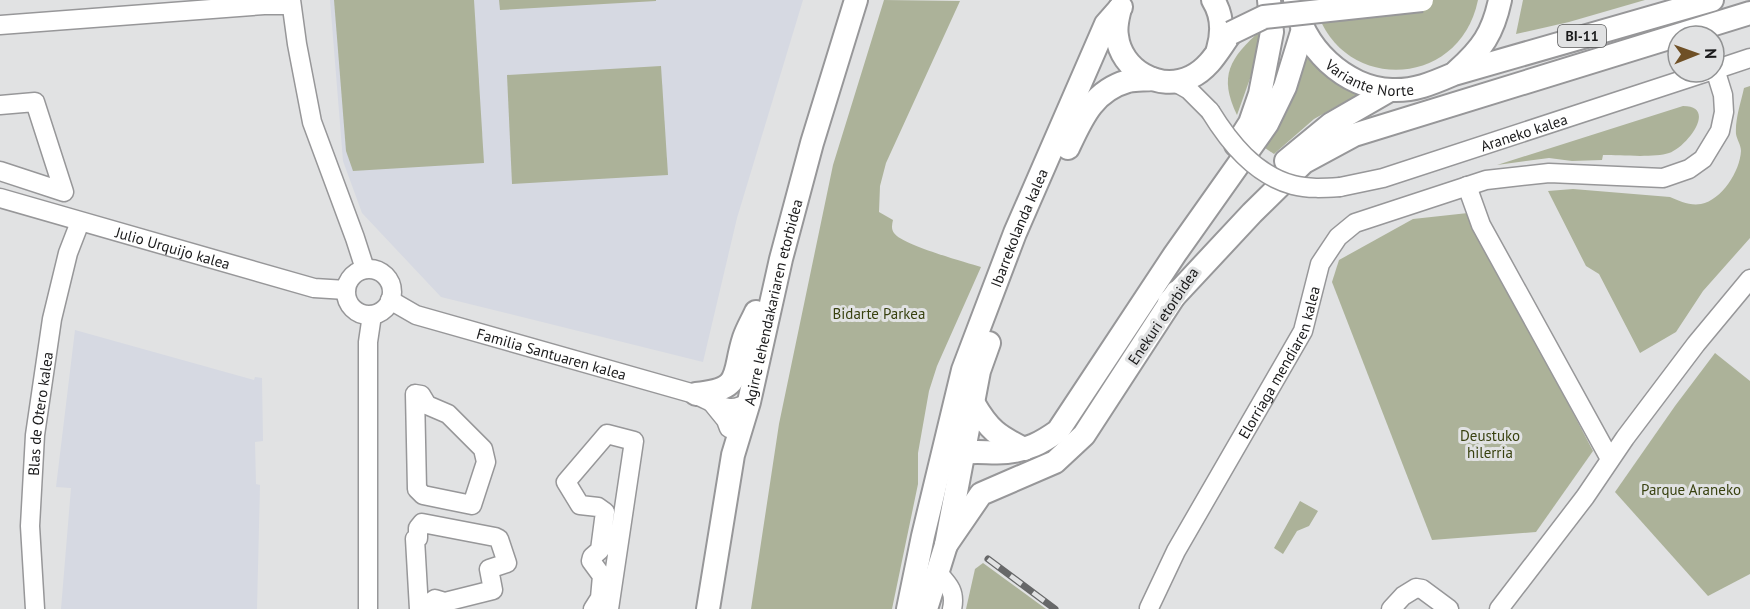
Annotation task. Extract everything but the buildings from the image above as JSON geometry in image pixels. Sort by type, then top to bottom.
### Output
[{"type":"main road","name":"Agirre lehendakariaren etorbidea","points":[[699,609],[729,428],[744,404],[756,312],[768,256],[811,97],[841,0]]},
{"type":"main road","name":"Agirre lehendakariaren etorbidea","points":[[708,609],[733,455],[744,404],[812,143],[856,0]]},
{"type":"main road","points":[[1123,2],[1117,28],[1120,50],[1128,62],[1139,72],[1152,79],[1182,86],[1189,78],[1203,74],[1217,51],[1222,37],[1222,22],[1214,0]]},
{"type":"main road","name":"Enekuri etorbidea","points":[[1175,254],[1202,198],[1250,123],[1260,94],[1272,32],[1269,0]]},
{"type":"main road","points":[[1295,0],[1303,29]]},
{"type":"main road","points":[[1217,51],[1231,33],[1263,17],[1422,0]]},
{"type":"main road","points":[[1454,74],[1476,55],[1491,30],[1500,0]]},
{"type":"main road","name":"BI-11","points":[[1454,74],[1712,0]]},
{"type":"main road","name":"Ibarrekolanda kalea","points":[[941,461],[963,370],[1015,233],[1106,24],[1123,2]]},
{"type":"main road","points":[[1169,302],[1252,213],[1304,162],[1354,135],[1750,13]]},
{"type":"main road","name":"Enekuri etorbidea","points":[[941,461],[964,451],[1006,452],[1040,445],[1058,431],[1175,254],[1267,124],[1285,87],[1303,29]]},
{"type":"main road","name":"Variante Norte","points":[[1303,29],[1324,60],[1354,81],[1390,90],[1423,87],[1454,74]]},
{"type":"main road","name":"Ibarrekolanda kalea","points":[[964,451],[979,371],[1047,192],[1080,122],[1095,99],[1129,81],[1152,79]]},
{"type":"main road","name":"Enekuri etorbidea","points":[[946,545],[981,494],[1055,462],[1084,435],[1169,302],[1247,200],[1296,151],[1331,124],[1390,90]]},
{"type":"main road","name":"Agirre lehendakariaren etorbidea","points":[[705,399],[734,380],[744,337],[756,312]]},
{"type":"main road","points":[[974,404],[984,421],[999,436],[1024,449]]},
{"type":"main road","name":"Enekuri etorbidea","points":[[926,609],[946,545],[964,451]]},
{"type":"main road","points":[[909,609],[941,461]]},
{"type":"main road","points":[[930,507],[936,528],[931,556],[937,572]]},
{"type":"street","points":[[0,25],[291,3],[304,90],[312,122],[364,268]]},
{"type":"street","name":"Araneko kalea","points":[[1726,66],[1750,58]]},
{"type":"street","points":[[1203,74],[1210,111]]},
{"type":"street","name":"Araneko kalea","points":[[1210,111],[1226,138],[1248,159],[1268,173],[1292,185],[1316,188],[1340,187],[1383,177],[1669,84]]},
{"type":"street","name":"Elorriaga mendiaren kalea","points":[[1149,608],[1176,551],[1303,331],[1320,264],[1338,237],[1355,223],[1486,180],[1522,175],[1581,173],[1663,178],[1689,169],[1703,159],[1720,131],[1724,112],[1723,95],[1718,84]]},
{"type":"street","points":[[1182,86],[1210,111]]},
{"type":"street","points":[[0,105],[35,102],[64,192],[0,171]]},
{"type":"street","points":[[1467,186],[1481,225],[1610,459]]},
{"type":"street","name":"Julio Urquijo kalea","points":[[0,198],[315,288],[346,290]]},
{"type":"street","name":"Blas de Otero kalea","points":[[34,609],[30,526],[35,435],[52,319],[68,253],[80,222]]},
{"type":"street","points":[[364,268],[379,270],[389,280],[392,293],[383,310],[372,315],[359,313],[353,309],[346,297],[351,276],[364,268]]},
{"type":"street","points":[[1499,609],[1585,497],[1610,459],[1696,344],[1750,279]]},
{"type":"street","name":"Familia Santuaren kalea","points":[[390,300],[416,315],[705,399],[727,409],[744,404]]},
{"type":"street","points":[[368,609],[368,342],[372,315]]},
{"type":"street","points":[[415,394],[421,394],[427,405],[448,414],[483,449],[486,462],[472,505],[423,495],[417,489],[415,394]]},
{"type":"street","points":[[705,399],[726,420],[729,428]]},
{"type":"street","points":[[594,609],[600,598],[602,576],[591,561],[600,550],[605,513],[598,507],[580,506],[566,482],[607,434],[634,441],[609,609]]},
{"type":"street","points":[[422,523],[499,539],[507,563],[489,569],[493,590],[445,602],[435,599],[420,609],[415,539],[418,538],[418,528],[422,523]]},
{"type":"street","points":[[937,572],[952,589],[954,599],[952,609]]},
{"type":"street","points":[[1391,609],[1403,596],[1416,588],[1422,589],[1449,609]]},
{"type":"shaded area","points":[[330,0],[803,0],[737,218],[703,362],[441,297],[362,213],[343,161]]},
{"type":"shaded area","points":[[75,330],[254,380],[255,377],[262,378],[263,441],[255,442],[256,484],[260,485],[257,609],[61,609],[71,488],[56,487]]},
{"type":"green space","points":[[334,0],[474,0],[484,163],[353,171],[346,151]]},
{"type":"green space","points":[[499,0],[656,0],[656,1],[500,10]]},
{"type":"green space","name":"Bidarte Parkea","points":[[884,0],[960,1],[886,163],[880,186],[879,212],[893,220],[892,230],[899,238],[934,253],[981,267],[937,366],[929,391],[918,453],[918,484],[892,609],[751,609],[779,424],[833,165]]},
{"type":"green space","points":[[1314,0],[1478,0],[1466,31],[1447,52],[1423,65],[1396,70],[1369,65],[1345,52],[1326,31]]},
{"type":"green space","points":[[1523,0],[1645,0],[1569,22],[1516,34]]},
{"type":"green space","points":[[1260,31],[1252,73],[1237,115],[1228,89],[1230,68],[1241,50]]},
{"type":"green space","points":[[1306,57],[1325,75],[1357,95],[1314,119],[1274,154],[1265,148],[1290,104]]},
{"type":"green space","points":[[661,66],[668,175],[512,184],[507,75]]},
{"type":"green space","points":[[1750,86],[1750,238],[1703,291],[1676,332],[1640,353],[1599,274],[1586,266],[1548,191],[1573,189],[1670,197],[1693,204],[1709,201],[1723,191],[1740,159],[1741,151],[1736,134],[1737,117],[1744,88]]},
{"type":"green space","points":[[1683,106],[1693,108],[1698,112],[1699,119],[1696,127],[1684,143],[1663,155],[1603,155],[1602,160],[1572,161],[1549,158],[1497,165]]},
{"type":"green space","name":"Deustuko hilerria","points":[[1468,213],[1593,451],[1536,532],[1432,540],[1332,282],[1339,260],[1413,219]]},
{"type":"green space","name":"Parque Araneko","points":[[1715,353],[1750,381],[1750,574],[1708,596],[1615,492]]},
{"type":"green space","points":[[1300,501],[1318,511],[1309,526],[1297,531],[1283,554],[1274,548]]},
{"type":"green space","points":[[983,563],[1046,609],[966,609],[975,569]]},
{"type":"railway","points":[[988,559],[1055,609]]}]
